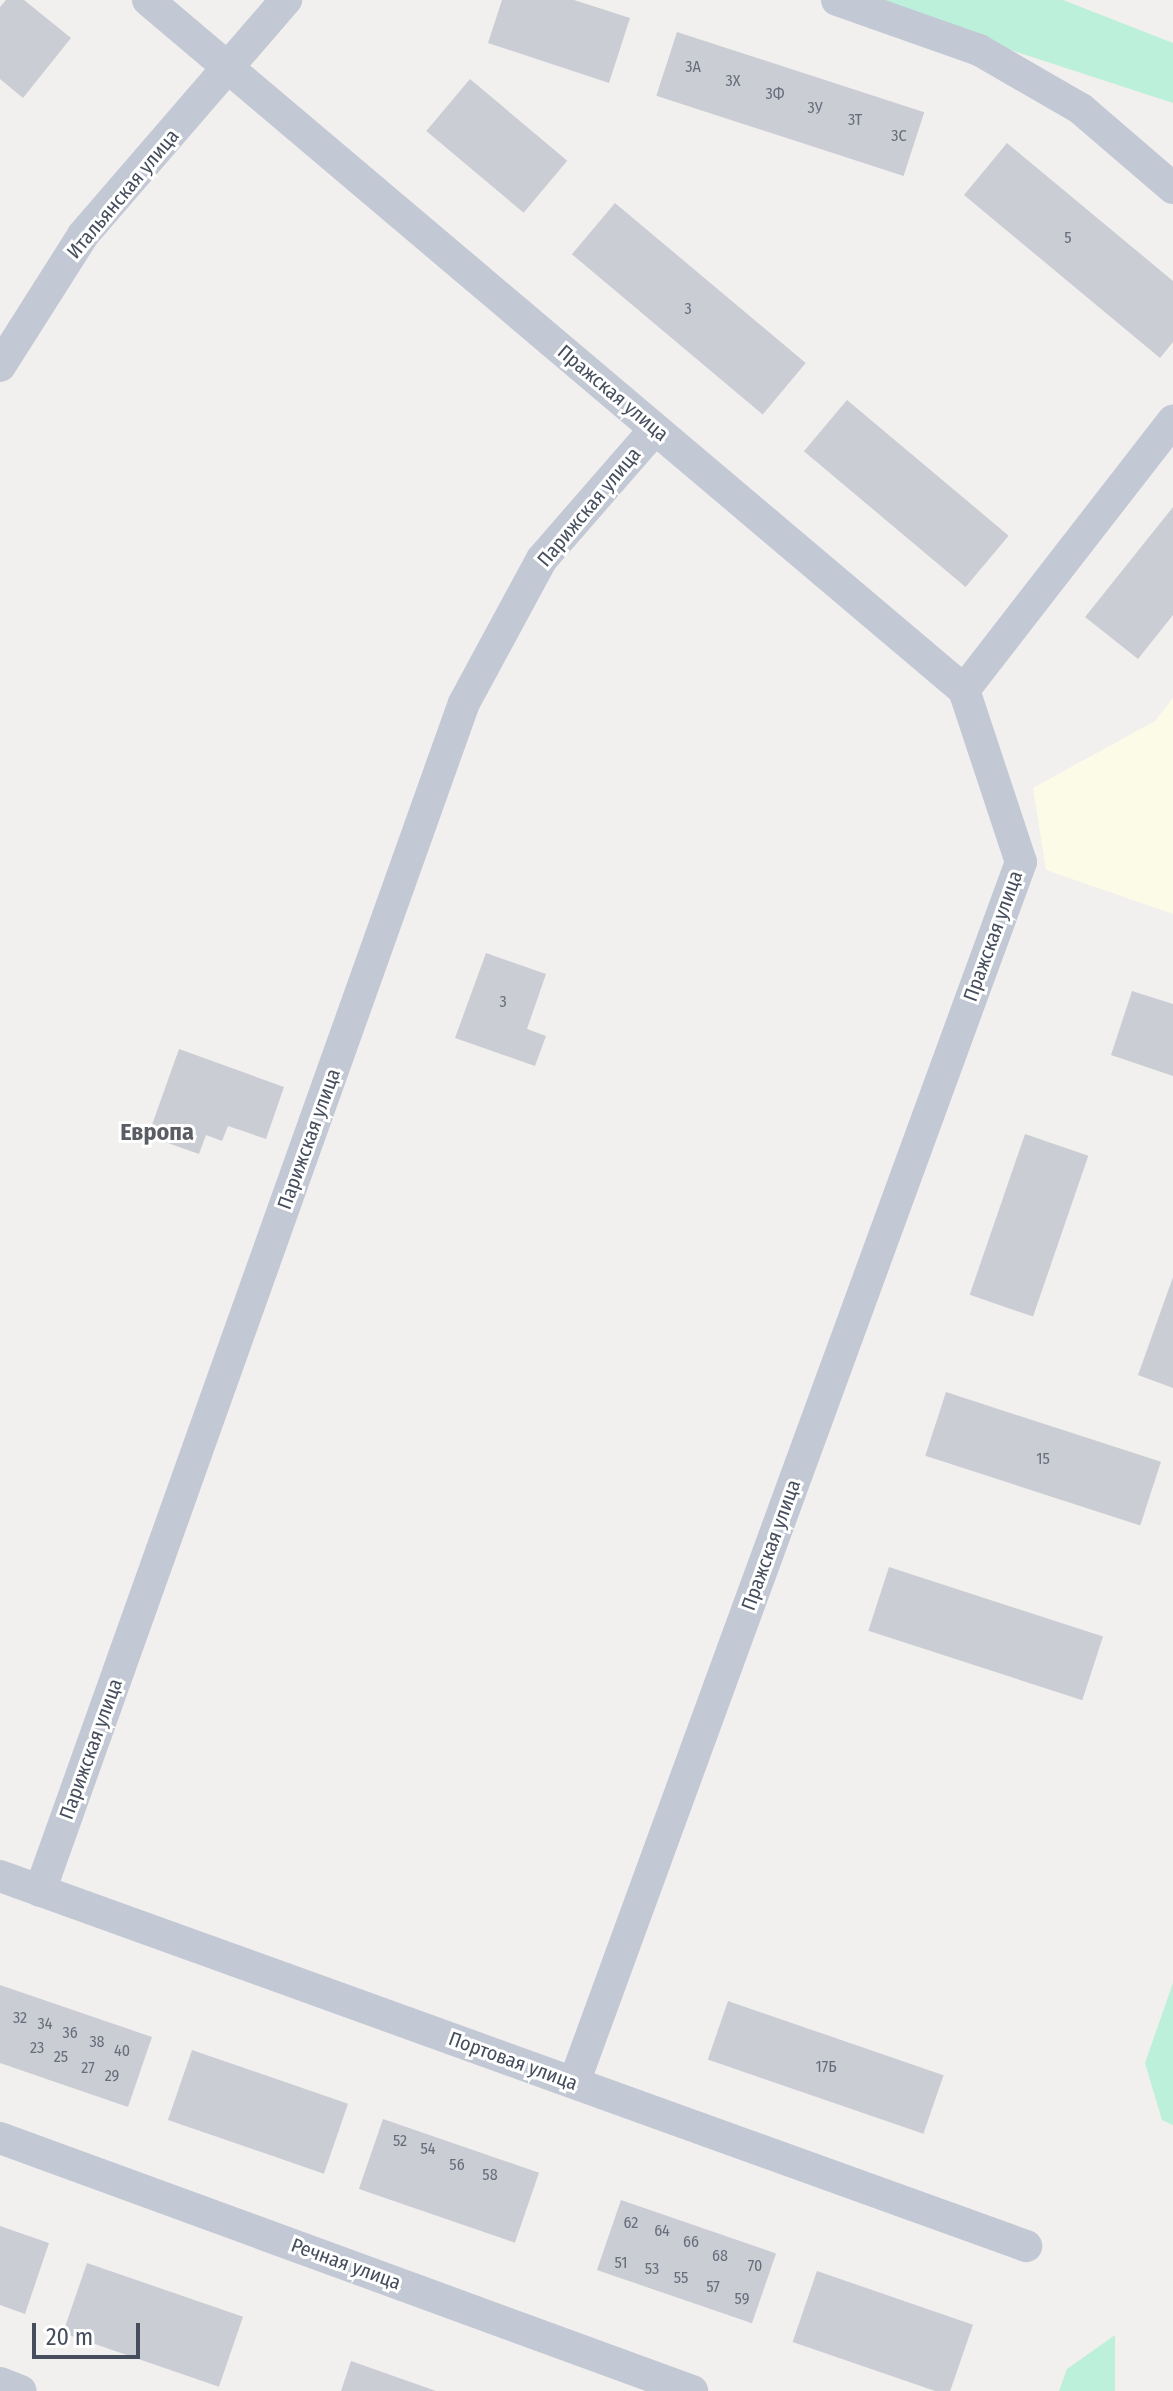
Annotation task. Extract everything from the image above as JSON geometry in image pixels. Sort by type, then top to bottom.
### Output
[{"type":"street","name":"Пражская улица","points":[[148,0],[964,690],[1021,862],[574,2083]]},
{"type":"street","points":[[230,69],[286,0]]},
{"type":"street","points":[[837,0],[979,50],[1081,109],[1173,188]]},
{"type":"street","name":"Итальянская улица","points":[[0,366],[83,235],[230,69]]},
{"type":"street","points":[[964,690],[1173,421]]},
{"type":"street","name":"Парижская улица","points":[[40,1891],[464,703],[542,559],[655,429]]},
{"type":"street","name":"Портовая улица","points":[[0,1876],[1026,2246]]},
{"type":"street","name":"Речная улица","points":[[0,2138],[692,2391]]},
{"type":"street","points":[[0,2383],[21,2391]]},
{"type":"shaded area","points":[[1173,698],[1173,914],[1046,870],[1033,788],[1155,721]]},
{"type":"green space","points":[[858,0],[1063,0],[1173,43],[1173,103]]},
{"type":"green space","points":[[1173,1983],[1173,2125],[1162,2120],[1145,2063]]},
{"type":"green space","points":[[1115,2335],[1115,2391],[1059,2391],[1067,2369]]},
{"type":"building","points":[[6,0],[24,0],[71,38],[23,98],[0,79],[0,7]]},
{"type":"building","points":[[502,0],[574,0],[630,18],[609,83],[488,43]]},
{"type":"building","points":[[677,32],[924,112],[904,176],[656,96]]},
{"type":"building","points":[[470,79],[567,161],[524,213],[426,131]]},
{"type":"building","points":[[1007,143],[1173,281],[1173,342],[1160,358],[964,195]]},
{"type":"building","points":[[615,203],[806,363],[763,414],[572,254]]},
{"type":"building","points":[[847,400],[1009,536],[966,587],[804,451]]},
{"type":"building","points":[[1173,507],[1173,615],[1138,659],[1085,617]]},
{"type":"building","points":[[486,953],[546,974],[527,1029],[546,1036],[535,1066],[455,1038]]},
{"type":"building","points":[[1132,991],[1173,1004],[1173,1076],[1111,1055]]},
{"type":"building","points":[[179,1049],[284,1087],[266,1139],[228,1126],[222,1141],[206,1135],[199,1154],[148,1136]]},
{"type":"building","points":[[1025,1134],[1088,1156],[1033,1317],[970,1295]]},
{"type":"building","points":[[1173,1277],[1173,1388],[1138,1375]]},
{"type":"building","points":[[946,1392],[1161,1462],[1140,1526],[925,1456]]},
{"type":"building","points":[[889,1567],[1103,1637],[1082,1700],[868,1631]]},
{"type":"building","points":[[0,1985],[152,2037],[128,2107],[0,2063]]},
{"type":"building","points":[[728,2001],[944,2075],[923,2134],[708,2060]]},
{"type":"building","points":[[192,2050],[348,2104],[324,2174],[168,2120]]},
{"type":"building","points":[[383,2119],[539,2173],[515,2243],[359,2189]]},
{"type":"building","points":[[621,2200],[776,2253],[752,2323],[597,2270]]},
{"type":"building","points":[[0,2226],[49,2243],[25,2314],[0,2305]]},
{"type":"building","points":[[87,2263],[243,2317],[219,2387],[63,2333]]},
{"type":"building","points":[[817,2271],[973,2325],[950,2391],[935,2391],[793,2342]]},
{"type":"building","points":[[351,2361],[436,2391],[341,2391]]},
{"type":"district","name":"Европа","points":[[157,1133]]}]
